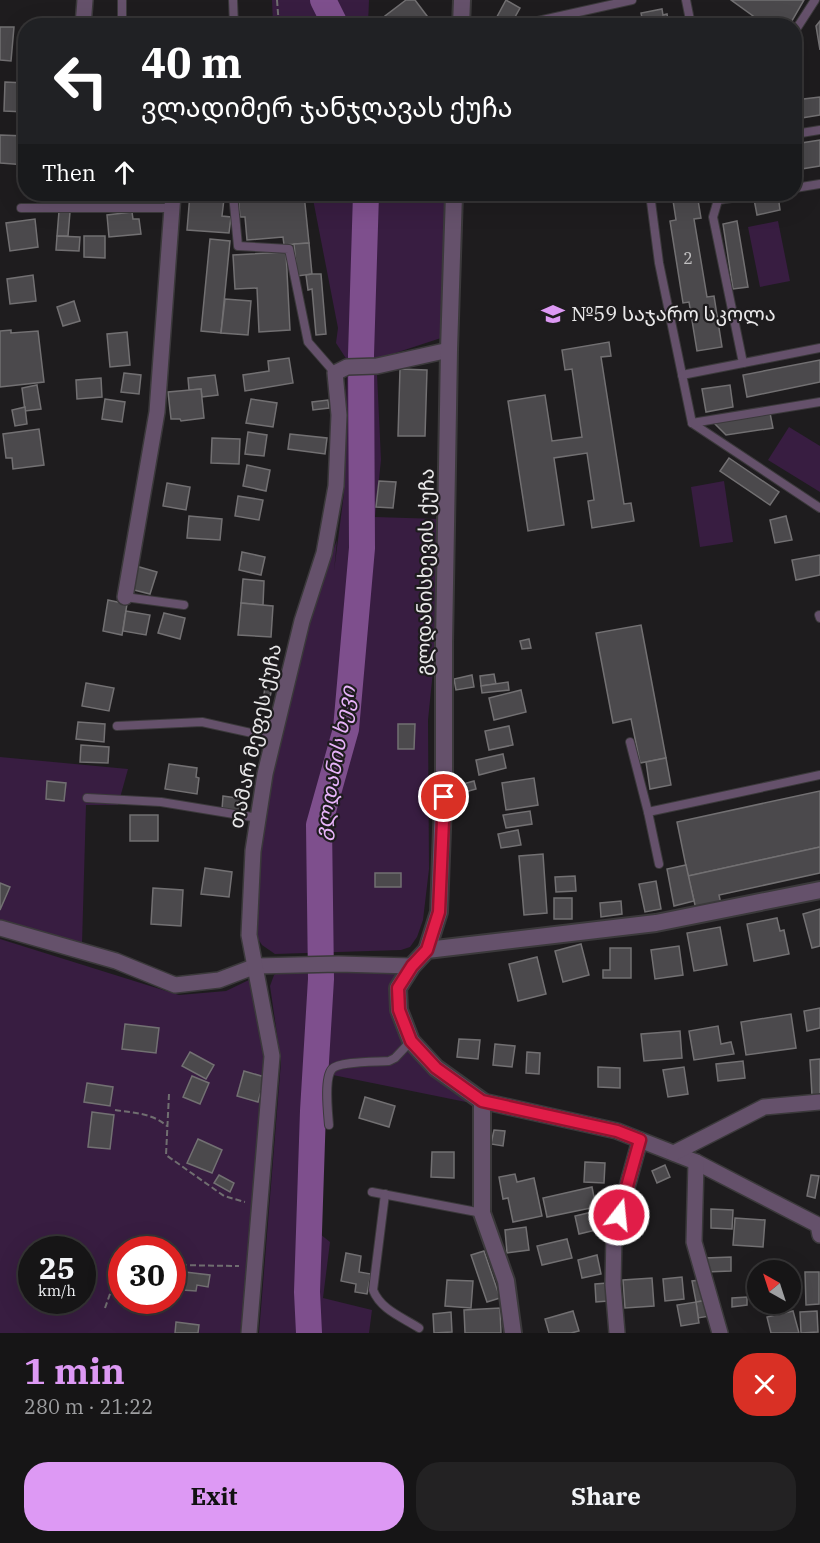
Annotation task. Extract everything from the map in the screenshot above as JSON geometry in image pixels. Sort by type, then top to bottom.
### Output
[{"type":"street","points":[[84,18],[85,0]]},
{"type":"street","points":[[461,18],[462,0]]},
{"type":"street","points":[[125,597],[157,412],[173,201]]},
{"type":"street","name":"გლდანისხევის ქუჩა","points":[[427,950],[439,912],[444,774],[444,643],[454,201]]},
{"type":"street","points":[[341,370],[377,366],[449,350]]},
{"type":"street","name":"თამარ მეფეს ქუჩა","points":[[249,1333],[272,1056],[249,935],[253,850],[265,774],[302,621],[324,553],[336,486],[341,370]]},
{"type":"street","points":[[820,890],[656,922],[427,950],[412,966],[398,988],[399,1010],[411,1041],[436,1068],[482,1101],[617,1131],[674,1153],[818,1225],[820,1235]]},
{"type":"street","points":[[0,928],[116,961],[175,985],[219,980],[256,966],[338,964],[412,966]]},
{"type":"street","points":[[482,1101],[482,1213],[506,1281],[513,1333]]},
{"type":"street","points":[[674,1153],[764,1107],[820,1102]]},
{"type":"street","points":[[617,1333],[613,1285],[614,1234],[640,1140]]},
{"type":"street","points":[[696,1162],[694,1242],[720,1333]]},
{"type":"lane","points":[[122,18],[123,0]]},
{"type":"lane","points":[[232,0],[233,18]]},
{"type":"lane","points":[[551,18],[632,0]]},
{"type":"lane","points":[[686,0],[688,18]]},
{"type":"lane","points":[[802,20],[815,0]]},
{"type":"lane","points":[[802,133],[820,130]]},
{"type":"lane","points":[[802,187],[820,184]]},
{"type":"lane","points":[[21,208],[173,201]]},
{"type":"lane","points":[[234,201],[238,246],[289,249],[308,342],[341,370]]},
{"type":"lane","points":[[651,201],[659,263],[692,423],[820,508]]},
{"type":"lane","points":[[718,201],[713,217],[743,363]]},
{"type":"lane","points":[[682,375],[820,348]]},
{"type":"lane","points":[[692,423],[820,402]]},
{"type":"lane","points":[[125,597],[184,605]]},
{"type":"lane","points":[[117,726],[202,722],[274,738]]},
{"type":"lane","points":[[630,742],[659,864]]},
{"type":"lane","points":[[648,812],[820,775]]},
{"type":"lane","points":[[87,798],[161,802],[258,818]]},
{"type":"lane","points":[[328,1125],[328,1080],[332,1069],[347,1064],[388,1061],[395,1058],[411,1041]]},
{"type":"lane","points":[[372,1192],[482,1213]]},
{"type":"lane","points":[[385,1194],[374,1290],[378,1300],[385,1307],[420,1328]]},
{"type":"path","points":[[278,0],[279,18]]},
{"type":"path","points":[[169,1094],[166,1155],[224,1196],[259,1206]]},
{"type":"path","points":[[115,1110],[147,1114],[159,1119],[167,1126]]},
{"type":"path","points":[[186,1265],[256,1266]]},
{"type":"path","points":[[105,1308],[108,1300]]},
{"type":"shaded area","points":[[272,0],[369,0],[368,18],[273,18]]},
{"type":"shaded area","points":[[313,201],[445,201],[441,338],[377,359],[347,360],[336,343],[338,328]]},
{"type":"shaded area","points":[[778,221],[790,281],[760,287],[748,227]]},
{"type":"shaded area","points":[[347,374],[377,374],[381,460],[375,517],[439,519],[436,641],[428,720],[429,869],[423,920],[417,937],[410,947],[401,950],[275,954],[262,945],[255,934],[259,845],[272,761],[307,620],[337,540],[334,571],[344,493]]},
{"type":"shaded area","points":[[789,427],[820,446],[820,492],[768,460]]},
{"type":"shaded area","points":[[724,481],[733,542],[700,547],[691,487]]},
{"type":"shaded area","points":[[0,757],[128,769],[118,805],[86,805],[82,944],[0,922]]},
{"type":"shaded area","points":[[0,939],[179,995],[226,991],[251,979],[269,1075],[240,1333],[0,1333]]},
{"type":"shaded area","points":[[282,971],[399,971],[390,998],[392,1016],[405,1035],[426,1058],[468,1098],[466,1102],[323,1073],[315,1230],[330,1242],[323,1298],[372,1310],[369,1333],[259,1333],[281,1062],[270,986],[274,975]]},
{"type":"building","points":[[406,0],[415,0],[427,16],[425,18],[386,18],[385,16]]},
{"type":"building","points":[[506,0],[520,8],[514,18],[496,18]]},
{"type":"building","points":[[731,0],[804,0],[794,18],[756,18]]},
{"type":"building","points":[[662,9],[663,15],[667,14],[668,18],[642,18],[641,13]]},
{"type":"building","points":[[820,21],[820,50],[816,26]]},
{"type":"building","points":[[0,27],[14,27],[11,61],[0,60]]},
{"type":"building","points":[[5,82],[18,83],[18,112],[4,111]]},
{"type":"building","points":[[820,97],[820,115],[802,118],[802,99]]},
{"type":"building","points":[[0,135],[18,136],[18,164],[0,163]]},
{"type":"building","points":[[820,140],[820,166],[802,169],[802,143]]},
{"type":"building","points":[[189,201],[224,201],[222,216],[231,217],[229,233],[187,230]]},
{"type":"building","points":[[239,201],[305,201],[309,243],[284,245],[283,237],[247,240],[245,217],[240,217]]},
{"type":"building","points":[[673,201],[698,201],[701,218],[694,219],[707,297],[714,296],[722,347],[697,351],[689,302],[683,303],[670,221],[676,220]]},
{"type":"building","points":[[754,201],[779,201],[780,210],[757,215]]},
{"type":"building","points":[[59,211],[70,212],[68,236],[57,236]]},
{"type":"building","points":[[132,212],[133,219],[139,219],[141,234],[109,237],[107,215]]},
{"type":"building","points":[[35,219],[38,247],[10,251],[6,223]]},
{"type":"building","points":[[737,221],[748,287],[733,289],[723,224]]},
{"type":"building","points":[[57,236],[80,237],[79,251],[56,250]]},
{"type":"building","points":[[84,236],[105,236],[105,258],[84,257]]},
{"type":"building","points":[[210,239],[230,241],[221,333],[201,331]]},
{"type":"building","points":[[309,243],[312,274],[297,276],[294,244]]},
{"type":"building","points":[[286,252],[290,330],[259,332],[257,288],[235,289],[233,255]]},
{"type":"building","points":[[321,274],[326,334],[316,335],[312,289],[308,290],[306,275]]},
{"type":"building","points":[[33,275],[36,301],[10,304],[7,279]]},
{"type":"building","points":[[225,299],[251,301],[248,335],[221,333]]},
{"type":"building","points":[[74,301],[80,321],[63,326],[57,307]]},
{"type":"building","points":[[11,330],[11,333],[38,331],[44,382],[0,387],[0,331]]},
{"type":"building","points":[[127,332],[130,365],[110,367],[107,334]]},
{"type":"building","points":[[609,342],[611,356],[601,357],[624,504],[631,503],[634,521],[592,528],[588,501],[594,500],[587,453],[554,458],[564,525],[528,531],[508,401],[545,395],[552,441],[582,437],[572,369],[565,370],[562,350]]},
{"type":"building","points":[[289,358],[293,383],[245,391],[243,375],[269,371],[268,361]]},
{"type":"building","points":[[820,360],[820,382],[747,397],[743,375]]},
{"type":"building","points":[[400,369],[427,370],[425,436],[398,436]]},
{"type":"building","points":[[124,373],[141,375],[139,394],[121,392]]},
{"type":"building","points":[[215,375],[218,395],[202,397],[201,389],[189,390],[188,378]]},
{"type":"building","points":[[101,378],[102,397],[77,399],[76,380]]},
{"type":"building","points":[[37,385],[41,409],[25,411],[22,388]]},
{"type":"building","points":[[730,385],[733,407],[706,412],[702,389]]},
{"type":"building","points":[[201,389],[204,418],[181,421],[171,419],[168,392]]},
{"type":"building","points":[[105,399],[125,402],[122,422],[102,419]]},
{"type":"building","points":[[251,399],[277,403],[273,427],[246,423]]},
{"type":"building","points":[[328,400],[329,408],[313,410],[312,402]]},
{"type":"building","points":[[25,407],[27,424],[15,426],[12,410]]},
{"type":"building","points":[[770,413],[773,428],[726,435],[714,423]]},
{"type":"building","points":[[39,429],[44,465],[13,469],[12,458],[6,458],[3,434]]},
{"type":"building","points":[[248,432],[267,435],[264,456],[245,454]]},
{"type":"building","points":[[290,434],[327,438],[325,454],[288,449]]},
{"type":"building","points":[[212,438],[240,439],[239,464],[211,463]]},
{"type":"building","points":[[729,458],[779,492],[770,505],[720,471]]},
{"type":"building","points":[[247,465],[270,470],[266,491],[243,486]]},
{"type":"building","points":[[379,481],[396,482],[393,508],[376,507]]},
{"type":"building","points":[[167,483],[190,487],[186,510],[163,506]]},
{"type":"building","points":[[238,496],[263,500],[259,520],[235,516]]},
{"type":"building","points":[[189,516],[222,519],[220,540],[187,538]]},
{"type":"building","points":[[786,516],[792,540],[775,543],[770,520]]},
{"type":"building","points":[[242,552],[265,557],[261,575],[239,570]]},
{"type":"building","points":[[820,555],[820,575],[796,580],[792,560]]},
{"type":"building","points":[[136,566],[157,572],[150,594],[130,589]]},
{"type":"building","points":[[243,579],[264,581],[263,605],[241,603]]},
{"type":"building","points":[[108,600],[127,604],[122,635],[103,631]]},
{"type":"building","points":[[241,603],[273,606],[271,637],[238,635]]},
{"type":"building","points":[[126,611],[150,615],[146,635],[123,631]]},
{"type":"building","points":[[164,613],[185,618],[180,639],[158,633]]},
{"type":"building","points":[[641,625],[666,758],[640,763],[631,719],[613,723],[596,633]]},
{"type":"building","points":[[529,639],[531,648],[522,649],[520,641]]},
{"type":"building","points":[[494,674],[496,684],[481,686],[480,676]]},
{"type":"building","points":[[472,675],[474,687],[456,690],[454,679]]},
{"type":"building","points":[[508,682],[509,690],[482,693],[481,686]]},
{"type":"building","points":[[86,683],[114,688],[109,711],[82,706]]},
{"type":"building","points":[[265,687],[272,688],[269,702],[263,701]]},
{"type":"building","points":[[521,690],[526,712],[494,720],[489,698]]},
{"type":"building","points":[[78,722],[105,724],[104,742],[76,739]]},
{"type":"building","points":[[398,724],[415,724],[414,749],[398,749]]},
{"type":"building","points":[[509,726],[513,745],[489,750],[485,731]]},
{"type":"building","points":[[81,745],[109,747],[108,763],[80,762]]},
{"type":"building","points":[[503,754],[506,768],[479,775],[476,760]]},
{"type":"building","points":[[666,758],[671,785],[650,789],[646,762]]},
{"type":"building","points":[[169,764],[197,768],[196,777],[199,778],[197,794],[165,789]]},
{"type":"building","points":[[534,778],[538,805],[506,810],[502,783]]},
{"type":"building","points":[[47,781],[66,783],[64,801],[46,799]]},
{"type":"building","points":[[474,781],[476,789],[465,792],[463,784]]},
{"type":"building","points":[[820,791],[820,847],[688,876],[677,822]]},
{"type":"building","points":[[223,796],[244,799],[243,812],[222,809]]},
{"type":"building","points":[[530,811],[532,824],[506,828],[503,815]]},
{"type":"building","points":[[130,815],[158,815],[158,841],[130,841]]},
{"type":"building","points":[[518,830],[521,845],[501,848],[498,834]]},
{"type":"building","points":[[820,847],[820,873],[719,895],[721,904],[696,909],[688,876]]},
{"type":"building","points":[[543,854],[547,913],[524,915],[519,856]]},
{"type":"building","points":[[686,865],[694,901],[674,906],[667,869]]},
{"type":"building","points":[[205,868],[232,872],[229,897],[201,894]]},
{"type":"building","points":[[375,873],[401,873],[401,887],[375,887]]},
{"type":"building","points":[[575,876],[576,891],[556,892],[555,877]]},
{"type":"building","points":[[656,881],[661,909],[645,912],[639,884]]},
{"type":"building","points":[[0,883],[10,887],[0,910]]},
{"type":"building","points":[[153,888],[183,890],[181,926],[151,924]]},
{"type":"building","points":[[554,898],[572,898],[572,919],[554,919]]},
{"type":"building","points":[[621,901],[622,914],[601,917],[600,903]]},
{"type":"building","points":[[820,909],[820,946],[812,948],[803,914]]},
{"type":"building","points":[[777,918],[780,931],[784,930],[789,954],[754,961],[747,924]]},
{"type":"building","points":[[720,927],[727,965],[694,971],[687,933]]},
{"type":"building","points":[[581,944],[589,975],[563,982],[555,951]]},
{"type":"building","points":[[679,946],[683,975],[655,979],[651,950]]},
{"type":"building","points":[[610,948],[631,948],[631,978],[603,978],[603,970],[610,970]]},
{"type":"building","points":[[537,957],[546,994],[518,1001],[509,964]]},
{"type":"building","points":[[820,1008],[820,1028],[807,1031],[804,1011]]},
{"type":"building","points":[[791,1014],[796,1048],[746,1055],[741,1022]]},
{"type":"building","points":[[125,1024],[159,1028],[156,1053],[122,1049]]},
{"type":"building","points":[[718,1026],[721,1044],[731,1042],[734,1054],[694,1060],[689,1031]]},
{"type":"building","points":[[680,1031],[682,1058],[644,1061],[641,1034]]},
{"type":"building","points":[[459,1039],[480,1040],[478,1059],[457,1057]]},
{"type":"building","points":[[495,1044],[515,1046],[512,1067],[493,1065]]},
{"type":"building","points":[[190,1052],[214,1065],[206,1079],[182,1066]]},
{"type":"building","points":[[527,1052],[540,1053],[539,1074],[526,1073]]},
{"type":"building","points":[[820,1059],[820,1095],[812,1096],[810,1060]]},
{"type":"building","points":[[743,1061],[745,1078],[718,1081],[716,1064]]},
{"type":"building","points":[[598,1067],[620,1068],[620,1088],[598,1087]]},
{"type":"building","points":[[684,1067],[688,1094],[668,1097],[663,1070]]},
{"type":"building","points":[[244,1071],[265,1077],[258,1102],[237,1096]]},
{"type":"building","points":[[192,1076],[209,1083],[200,1104],[183,1097]]},
{"type":"building","points":[[87,1083],[113,1087],[110,1106],[84,1102]]},
{"type":"building","points":[[365,1097],[395,1106],[389,1127],[359,1118]]},
{"type":"building","points":[[92,1112],[114,1115],[110,1149],[88,1147]]},
{"type":"building","points":[[494,1130],[505,1131],[503,1146],[491,1144]]},
{"type":"building","points":[[198,1139],[222,1150],[212,1173],[187,1163]]},
{"type":"building","points":[[432,1152],[454,1152],[454,1178],[431,1177]]},
{"type":"building","points":[[585,1162],[605,1163],[604,1183],[584,1182]]},
{"type":"building","points":[[665,1165],[670,1177],[657,1183],[652,1171]]},
{"type":"building","points":[[515,1174],[517,1182],[534,1178],[542,1216],[513,1222],[508,1198],[503,1199],[499,1177]]},
{"type":"building","points":[[219,1175],[234,1183],[230,1192],[214,1183]]},
{"type":"building","points":[[811,1175],[819,1176],[815,1198],[807,1196]]},
{"type":"building","points":[[592,1187],[596,1207],[547,1217],[543,1198]]},
{"type":"building","points":[[711,1209],[733,1210],[732,1229],[711,1228]]},
{"type":"building","points":[[592,1212],[596,1230],[579,1234],[575,1216]]},
{"type":"building","points":[[735,1218],[765,1220],[763,1247],[733,1245]]},
{"type":"building","points":[[526,1227],[529,1250],[507,1253],[505,1230]]},
{"type":"building","points":[[567,1239],[572,1258],[542,1265],[537,1246]]},
{"type":"building","points":[[484,1251],[500,1298],[487,1302],[471,1255]]},
{"type":"building","points":[[346,1253],[361,1256],[359,1272],[371,1274],[367,1294],[355,1292],[356,1284],[341,1281]]},
{"type":"building","points":[[597,1255],[601,1274],[582,1278],[578,1260]]},
{"type":"building","points":[[731,1257],[731,1271],[706,1272],[705,1258]]},
{"type":"building","points":[[186,1272],[210,1275],[208,1287],[197,1285],[196,1291],[186,1290]]},
{"type":"building","points":[[805,1272],[819,1272],[819,1304],[806,1305]]},
{"type":"building","points":[[682,1277],[684,1299],[665,1301],[663,1279]]},
{"type":"building","points":[[652,1278],[654,1306],[625,1308],[623,1280]]},
{"type":"building","points":[[447,1280],[473,1281],[471,1308],[445,1306]]},
{"type":"building","points":[[700,1280],[708,1300],[696,1302],[692,1281]]},
{"type":"building","points":[[607,1283],[608,1301],[596,1302],[595,1284]]},
{"type":"building","points":[[747,1297],[747,1305],[732,1307],[732,1298]]},
{"type":"building","points":[[708,1300],[710,1316],[698,1318],[696,1302]]},
{"type":"building","points":[[696,1302],[699,1323],[681,1326],[677,1305]]},
{"type":"building","points":[[500,1308],[501,1333],[465,1333],[464,1310]]},
{"type":"building","points":[[573,1311],[579,1331],[549,1333],[545,1319]]},
{"type":"building","points":[[817,1311],[818,1332],[801,1333],[801,1312]]},
{"type":"building","points":[[451,1312],[452,1332],[434,1333],[433,1314]]},
{"type":"building","points":[[794,1314],[799,1333],[771,1333],[767,1317]]},
{"type":"building","points":[[176,1322],[199,1325],[198,1333],[175,1333]]},
{"type":"waterway","name":"გლდანის ხევი","points":[[323,0],[332,18]]},
{"type":"waterway","name":"გლდანის ხევი","points":[[309,1333],[307,1292],[313,1111],[321,979],[319,825],[346,729],[362,548],[361,355],[366,201]]},
{"type":"place","name":"№59 საჯარო სკოლა","points":[[553,314]]},
{"type":"route","points":[[444,797],[439,912],[435,929],[427,950],[412,966],[398,988],[399,1010],[411,1041],[436,1068],[482,1101],[617,1131],[640,1140],[619,1215]]}]
